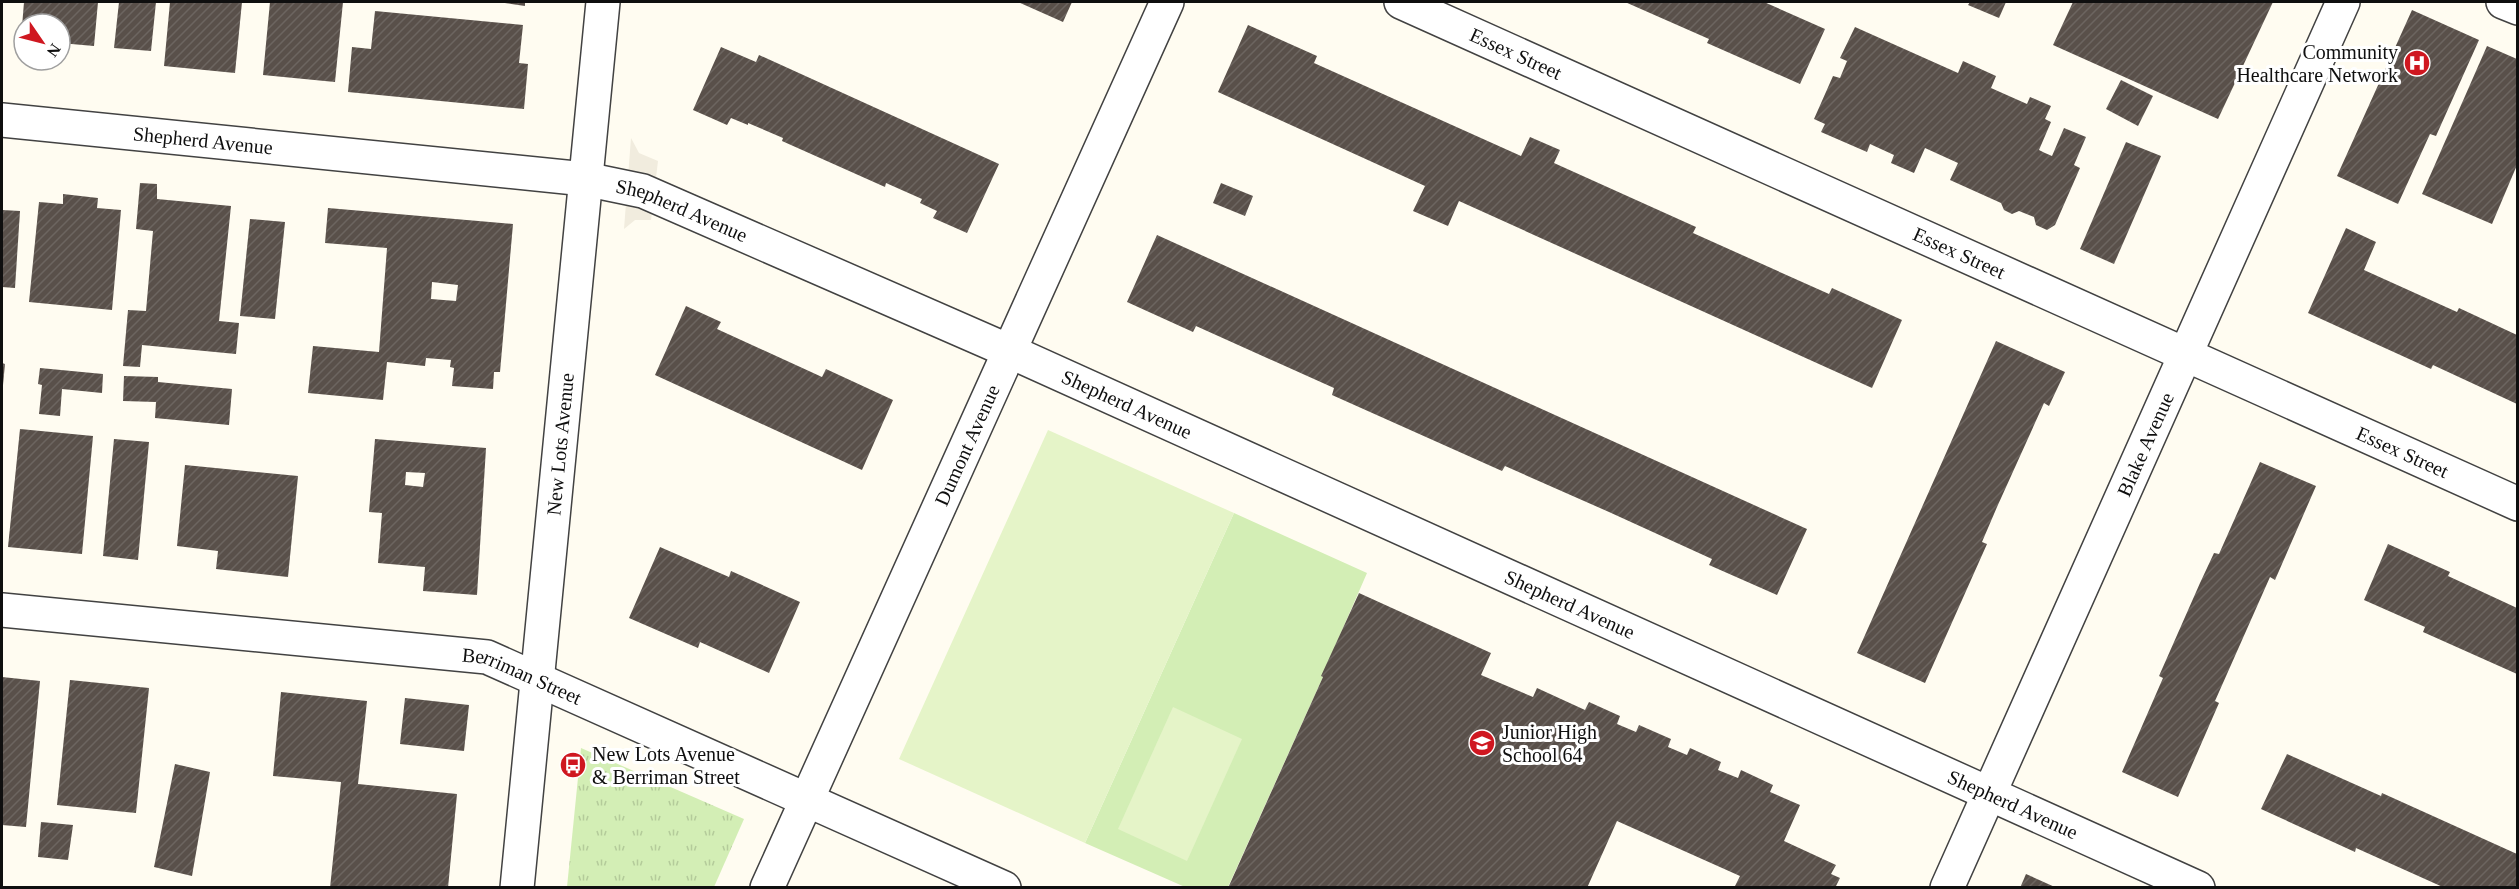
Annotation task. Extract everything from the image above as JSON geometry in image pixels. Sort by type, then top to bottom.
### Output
[{"type":"street","name":"New Lots Avenue","points":[[517,888],[603,2]]},
{"type":"street","name":"Dumont Avenue","points":[[767,888],[1167,2]]},
{"type":"street","name":"Essex Street","points":[[1401,2],[2517,504]]},
{"type":"street","name":"Blake Avenue","points":[[1947,888],[2343,2]]},
{"type":"street","points":[[2503,2],[2517,8]]},
{"type":"street","name":"Shepherd Avenue","points":[[2,120],[585,179],[643,191],[1009,351],[2198,888]]},
{"type":"street","name":"Berriman Street","points":[[2,610],[487,657],[808,798],[1004,888]]},
{"type":"green space","points":[[1048,430],[1234,513],[1085,843],[899,759]]},
{"type":"green space","points":[[1234,513],[1367,573],[1323,677],[1228,887],[1185,887],[1085,843]]},
{"type":"green space","points":[[1173,707],[1242,739],[1187,861],[1118,829]]},
{"type":"green space","points":[[581,748],[744,819],[714,887],[567,887]]},
{"type":"shaded area","points":[[631,138],[639,153],[658,161],[651,220],[635,220],[624,229]]},
{"type":"building","points":[[24,2],[98,2],[94,46],[72,44],[72,12],[23,12]]},
{"type":"building","points":[[119,2],[156,2],[151,51],[114,48]]},
{"type":"building","points":[[170,2],[242,2],[235,73],[164,66]]},
{"type":"building","points":[[270,2],[343,2],[335,82],[263,75]]},
{"type":"building","points":[[498,2],[525,2],[525,6]]},
{"type":"building","points":[[1018,2],[1072,2],[1063,22]]},
{"type":"building","points":[[1625,2],[1764,2],[1825,29],[1800,84],[1707,43],[1709,39]]},
{"type":"building","points":[[1970,2],[2006,2],[1999,18],[1968,5]]},
{"type":"building","points":[[2073,2],[2273,2],[2218,119],[2053,45]]},
{"type":"building","points":[[2412,10],[2479,40],[2436,136],[2430,134],[2398,204],[2337,176]]},
{"type":"building","points":[[375,11],[523,25],[519,63],[528,64],[524,109],[348,92],[352,47],[371,49]]},
{"type":"building","points":[[1248,25],[1317,56],[1314,63],[1521,156],[1530,137],[1560,150],[1554,163],[1696,227],[1693,233],[1829,294],[1832,288],[1902,320],[1872,388],[1459,201],[1448,226],[1413,211],[1425,186],[1218,92]]},
{"type":"building","points":[[1855,27],[1958,73],[1963,61],[1996,76],[1991,88],[2027,104],[2030,97],[2051,106],[2045,119],[2051,122],[2039,150],[2045,153],[2052,156],[2064,128],[2086,137],[2074,165],[2080,168],[2055,225],[2047,230],[2036,225],[2034,217],[2019,211],[2012,214],[2004,210],[2001,203],[1950,180],[1958,163],[1925,148],[1914,173],[1891,163],[1894,155],[1870,144],[1867,152],[1821,132],[1825,124],[1814,119],[1833,76],[1840,78],[1847,61],[1840,58]]},
{"type":"building","points":[[2487,46],[2517,59],[2517,165],[2492,224],[2422,194]]},
{"type":"building","points":[[721,47],[756,62],[759,55],[999,164],[967,233],[933,218],[937,211],[920,203],[922,199],[886,183],[885,187],[782,141],[783,138],[748,123],[748,125],[731,118],[727,125],[693,110]]},
{"type":"building","points":[[2121,80],[2153,96],[2138,126],[2106,109]]},
{"type":"building","points":[[2126,142],[2161,156],[2114,264],[2080,249]]},
{"type":"building","points":[[140,183],[157,184],[157,199],[231,206],[219,321],[239,323],[236,354],[142,345],[140,367],[123,366],[128,310],[146,311],[153,231],[136,229]]},
{"type":"building","points":[[1221,183],[1253,196],[1245,216],[1213,203]]},
{"type":"building","points":[[63,194],[98,198],[97,208],[121,210],[112,310],[29,302],[39,202],[63,204]]},
{"type":"building","points":[[328,208],[513,224],[500,372],[494,372],[493,389],[452,386],[454,368],[450,367],[451,360],[426,358],[425,366],[387,362],[383,400],[308,393],[313,346],[379,352],[387,248],[325,243]],"holes":[[[432,282],[458,285],[456,301],[431,299]]]},
{"type":"building","points":[[2,210],[20,211],[15,288],[2,287]]},
{"type":"building","points":[[250,219],[285,222],[275,319],[240,316]]},
{"type":"building","points":[[2346,228],[2376,242],[2364,270],[2457,312],[2459,308],[2517,335],[2517,404],[2433,365],[2431,369],[2308,313]]},
{"type":"building","points":[[1157,235],[1807,529],[1777,595],[1709,565],[1712,559],[1609,512],[1505,466],[1502,471],[1332,395],[1334,388],[1196,326],[1193,332],[1127,302]]},
{"type":"building","points":[[686,306],[721,322],[717,329],[822,377],[826,369],[893,400],[862,470],[655,375]]},
{"type":"building","points":[[1996,341],[2065,372],[2049,406],[2044,403],[1997,507],[1982,542],[1987,544],[1925,683],[1857,653]]},
{"type":"building","points":[[2,363],[5,364],[3,385],[2,385]]},
{"type":"building","points":[[40,368],[103,374],[102,393],[62,389],[60,416],[39,414],[42,385],[38,384]]},
{"type":"building","points":[[124,376],[158,377],[158,382],[232,389],[229,425],[155,418],[156,402],[123,401]]},
{"type":"building","points":[[20,429],[93,436],[82,554],[8,547]]},
{"type":"building","points":[[114,439],[149,442],[138,560],[103,556]]},
{"type":"building","points":[[375,439],[486,448],[477,595],[423,591],[425,567],[378,563],[382,513],[369,512]],"holes":[[[406,472],[425,473],[423,487],[405,485]]]},
{"type":"building","points":[[2260,462],[2316,486],[2275,580],[2270,577],[2215,701],[2219,703],[2178,797],[2122,772],[2163,678],[2159,676],[2200,583],[2214,553],[2219,554]]},
{"type":"building","points":[[185,465],[298,476],[288,577],[216,569],[218,551],[177,546]]},
{"type":"building","points":[[2388,544],[2450,572],[2448,576],[2517,608],[2517,674],[2423,632],[2425,627],[2364,600]]},
{"type":"building","points":[[660,547],[729,577],[731,571],[800,602],[769,673],[700,642],[698,648],[629,618]]},
{"type":"building","name":"Junior High School 64","points":[[1359,593],[1491,653],[1481,675],[1533,697],[1537,688],[1585,710],[1589,702],[1620,716],[1617,724],[1636,732],[1639,725],[1671,739],[1668,747],[1687,755],[1690,748],[1721,762],[1718,770],[1738,778],[1741,770],[1773,785],[1770,792],[1800,805],[1784,841],[1836,865],[1831,874],[1840,878],[1835,888],[1734,888],[1740,876],[1617,821],[1587,888],[1228,888]]},
{"type":"building","points":[[2,677],[40,681],[26,827],[2,825]]},
{"type":"building","points":[[70,680],[149,688],[136,813],[57,805]]},
{"type":"building","points":[[281,692],[367,701],[358,784],[457,794],[448,888],[330,888],[341,782],[273,776]]},
{"type":"building","points":[[405,698],[469,705],[464,751],[400,744]]},
{"type":"building","points":[[2287,754],[2381,796],[2382,793],[2517,854],[2517,888],[2445,888],[2356,848],[2355,852],[2261,809]]},
{"type":"building","points":[[175,764],[210,772],[192,876],[154,867]]},
{"type":"building","points":[[41,822],[73,825],[68,860],[38,857]]},
{"type":"building","points":[[2026,874],[2057,888],[2020,888]]},
{"type":"place","name":"Community Healthcare Network","points":[[2417,63]]},
{"type":"place","name":"Junior High School 64","points":[[1482,743]]},
{"type":"place","name":"New Lots Avenue & Berriman Street","points":[[573,765]]}]
